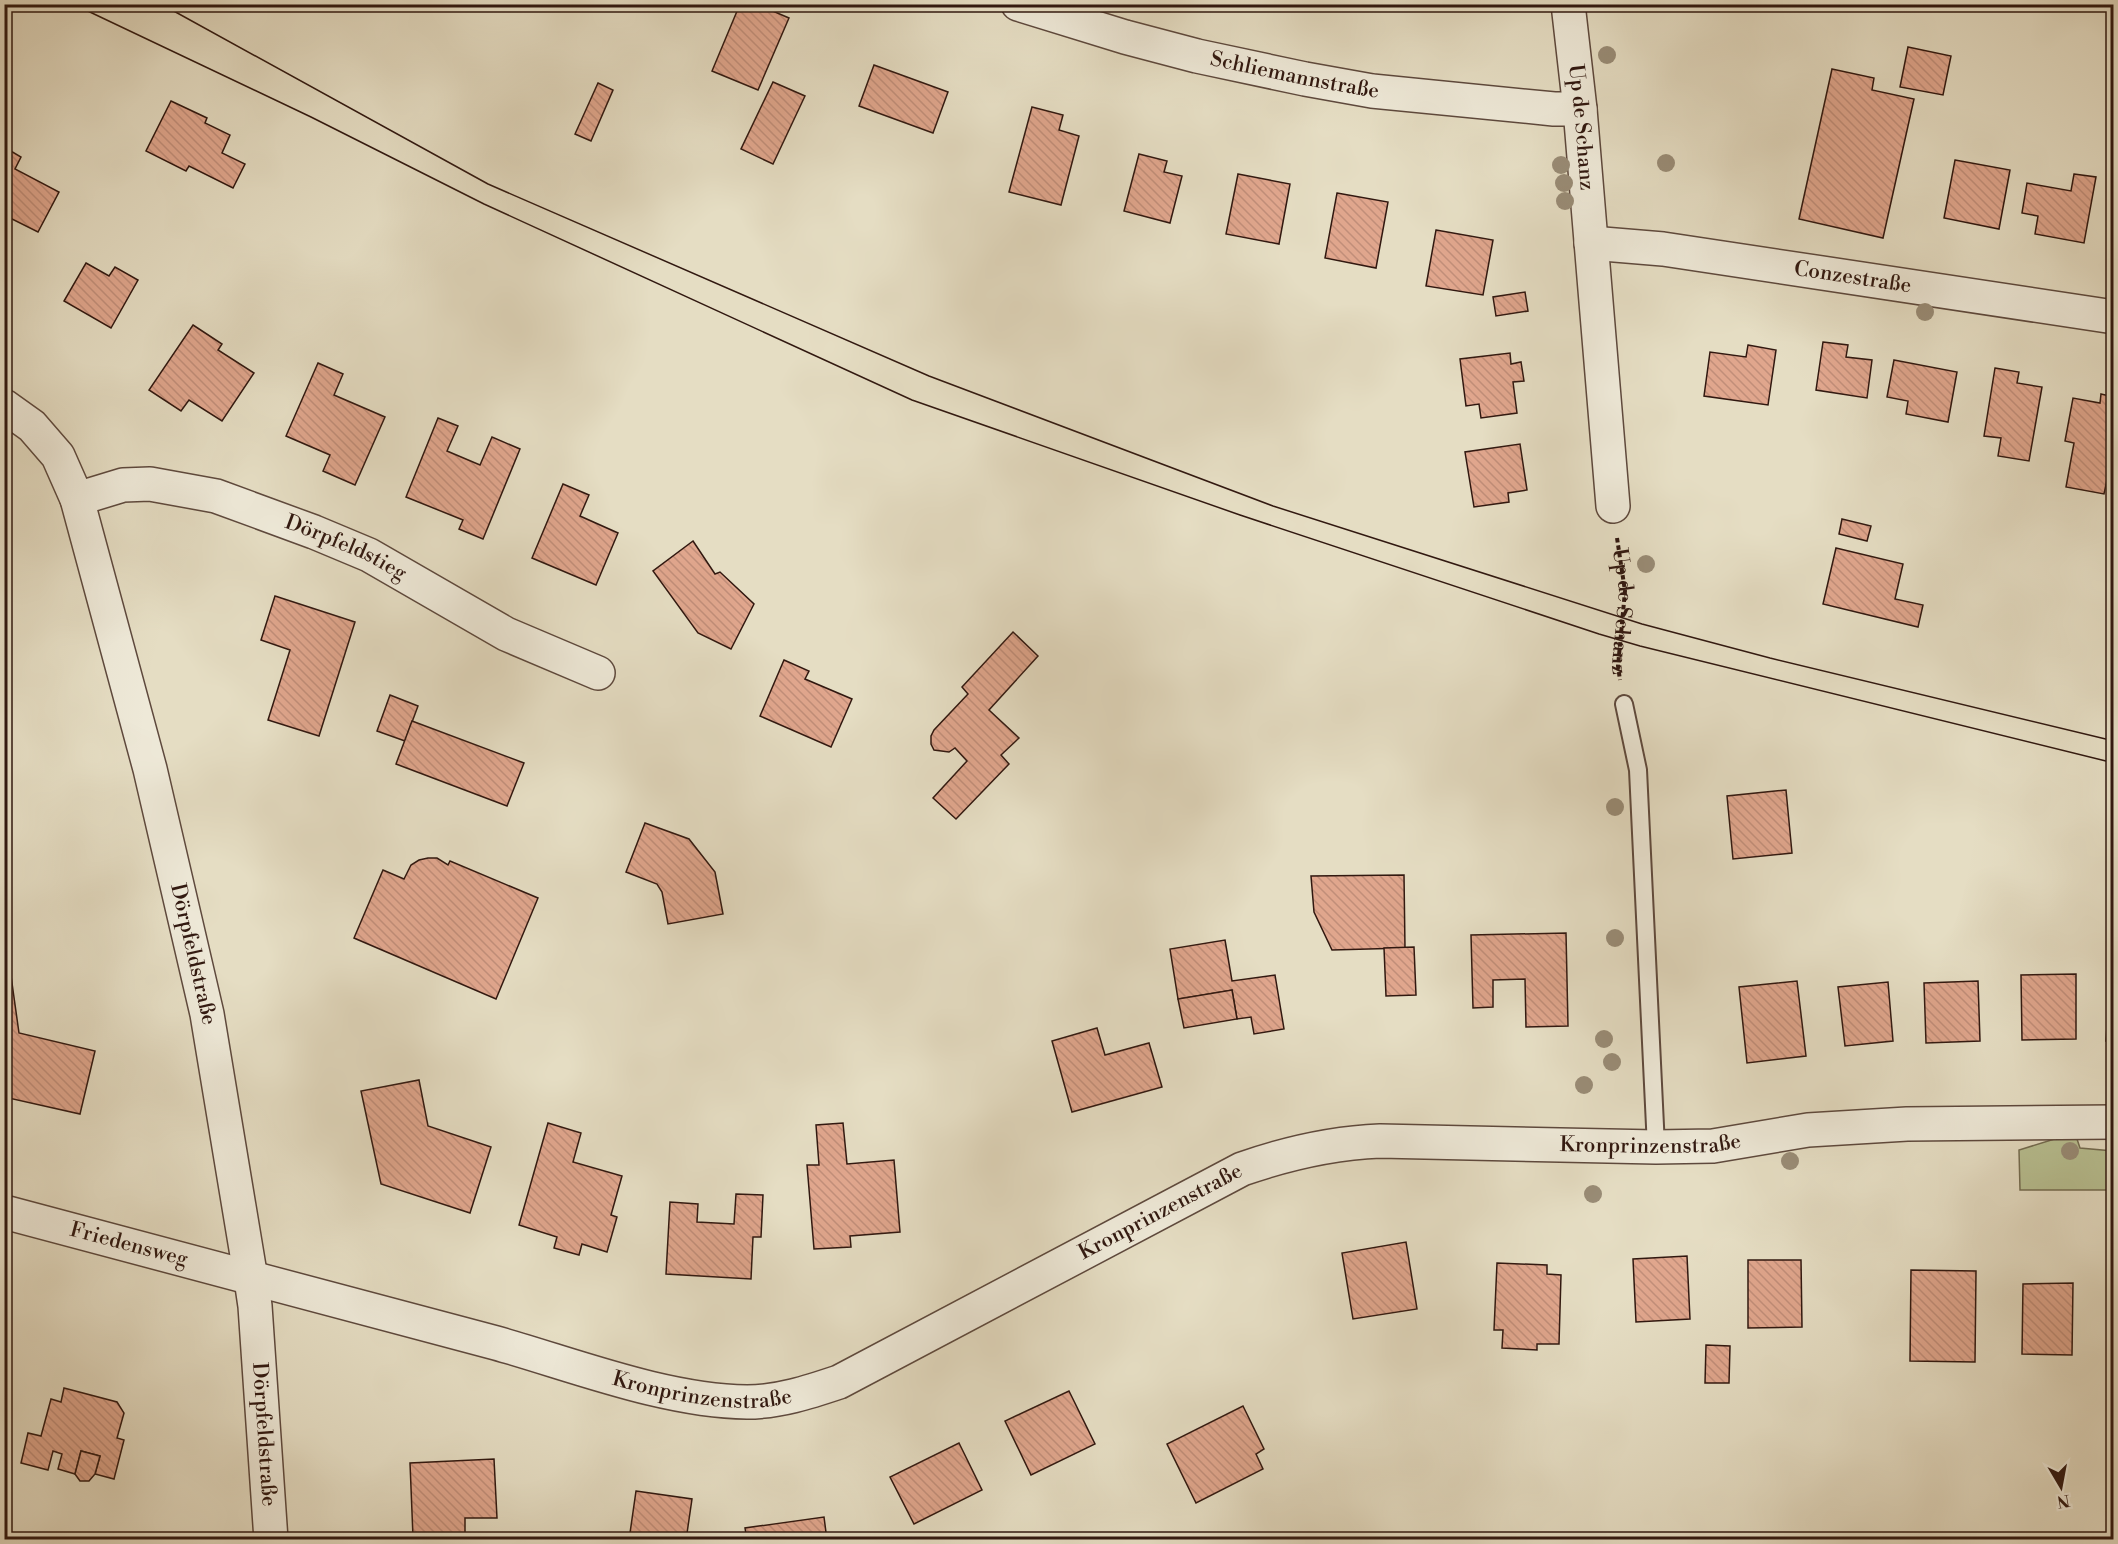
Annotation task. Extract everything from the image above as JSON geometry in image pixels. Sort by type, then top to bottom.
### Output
[{"type":"street","name":"Schliemannstraße","points":[[1018,4],[1197,56],[1305,79],[1372,91],[1554,110],[1580,108]]},
{"type":"street","name":"Up de Schanz","points":[[1568,4],[1580,108],[1613,506]]},
{"type":"street","name":"Conzestraße","points":[[1592,243],[1663,249],[2114,317]]},
{"type":"street","name":"Dörpfeldstraße","points":[[4,406],[32,426],[58,456],[77,499],[150,769],[207,1014],[251,1279],[255,1306],[271,1539]]},
{"type":"street","name":"Dörpfeldstieg","points":[[77,499],[123,485],[150,484],[216,496],[369,555],[506,634],[598,673]]},
{"type":"street","name":"Kronprinzenstraße","points":[[251,1279],[496,1343],[660,1390],[703,1398],[747,1402],[779,1399],[810,1392],[848,1378],[1242,1169],[1275,1157],[1311,1148],[1357,1142],[1713,1146],[1808,1130],[1907,1124],[2114,1122]]},
{"type":"street","name":"Friedensweg","points":[[4,1212],[251,1279]]},
{"type":"lane","name":"Up de Schanz","points":[[1624,704],[1638,770],[1656,1147]]},
{"type":"path","name":"Up de Schanz","points":[[1613,506],[1625,591],[1618,666],[1624,704]]},
{"type":"green space","points":[[2076,1136],[2080,1148],[2113,1151],[2113,1190],[2020,1190],[2019,1150],[2061,1137]]},
{"type":"building","points":[[740,4],[756,4],[789,18],[758,90],[712,71]]},
{"type":"building","points":[[1908,47],[1951,56],[1943,95],[1900,87]]},
{"type":"building","points":[[874,65],[948,92],[933,133],[859,106]]},
{"type":"building","points":[[1832,69],[1874,78],[1872,90],[1914,99],[1883,238],[1799,219]]},
{"type":"building","points":[[773,82],[805,96],[773,164],[741,149]]},
{"type":"building","points":[[598,83],[613,90],[591,141],[575,134]]},
{"type":"building","points":[[171,101],[207,118],[205,123],[230,135],[222,153],[245,164],[233,188],[189,166],[186,171],[146,151]]},
{"type":"building","points":[[1032,107],[1063,115],[1059,130],[1079,136],[1061,205],[1009,192]]},
{"type":"building","points":[[4,147],[21,157],[15,169],[59,192],[38,232],[4,215]]},
{"type":"building","points":[[1139,154],[1167,161],[1164,172],[1182,176],[1170,223],[1124,211]]},
{"type":"building","points":[[1955,160],[2010,170],[1999,229],[1944,218]]},
{"type":"building","points":[[1238,174],[1290,184],[1279,244],[1226,234]]},
{"type":"building","points":[[2074,174],[2096,177],[2084,243],[2035,234],[2038,216],[2022,213],[2027,183],[2071,191]]},
{"type":"building","points":[[1337,193],[1388,202],[1376,268],[1325,258]]},
{"type":"building","points":[[1436,230],[1493,240],[1483,295],[1426,286]]},
{"type":"building","points":[[86,263],[109,276],[115,267],[138,280],[111,328],[64,301]]},
{"type":"building","points":[[1525,292],[1528,311],[1496,316],[1493,297]]},
{"type":"building","points":[[193,325],[222,344],[218,350],[254,373],[222,421],[189,400],[181,411],[149,390]]},
{"type":"building","points":[[1823,342],[1848,345],[1846,357],[1872,360],[1867,398],[1816,390]]},
{"type":"building","points":[[1748,345],[1776,350],[1768,405],[1704,396],[1710,352],[1746,357]]},
{"type":"building","points":[[1510,353],[1511,364],[1521,362],[1524,381],[1513,382],[1517,413],[1481,418],[1479,404],[1466,406],[1460,359]]},
{"type":"building","points":[[1894,360],[1957,372],[1948,422],[1906,414],[1908,401],[1887,397]]},
{"type":"building","points":[[318,363],[343,374],[334,395],[385,417],[355,485],[323,471],[330,455],[286,436]]},
{"type":"building","points":[[1995,368],[2019,372],[2017,383],[2042,387],[2029,461],[1998,456],[2001,438],[1984,436]]},
{"type":"building","points":[[2101,394],[2114,397],[2114,447],[2104,494],[2066,487],[2074,443],[2065,441],[2073,398],[2100,403]]},
{"type":"building","points":[[438,418],[458,426],[447,451],[480,465],[492,437],[520,449],[483,539],[459,529],[463,520],[406,497]]},
{"type":"building","points":[[1520,444],[1527,490],[1508,493],[1509,502],[1474,507],[1465,452]]},
{"type":"building","points":[[563,484],[589,495],[580,516],[618,533],[596,585],[532,558]]},
{"type":"building","points":[[1842,519],[1871,526],[1867,541],[1839,534]]},
{"type":"building","points":[[693,541],[715,574],[720,572],[754,604],[731,649],[698,633],[653,571]]},
{"type":"building","points":[[1836,548],[1903,564],[1895,599],[1923,605],[1918,627],[1823,604]]},
{"type":"building","points":[[275,596],[355,622],[319,736],[268,720],[290,650],[261,640]]},
{"type":"building","points":[[1013,632],[1038,656],[989,710],[1019,738],[1001,755],[1009,764],[956,819],[933,798],[967,761],[955,748],[949,752],[934,750],[931,736],[968,694],[962,687]]},
{"type":"building","points":[[784,660],[809,671],[805,679],[852,699],[831,747],[760,716]]},
{"type":"building","points":[[390,695],[418,706],[405,741],[377,731]]},
{"type":"building","points":[[412,721],[524,763],[507,806],[396,764]]},
{"type":"building","points":[[1786,790],[1792,853],[1733,859],[1727,796]]},
{"type":"building","points":[[645,823],[689,839],[715,872],[723,914],[668,924],[662,892],[657,884],[626,872]]},
{"type":"building","points":[[428,858],[437,858],[448,865],[450,861],[538,898],[496,999],[354,938],[383,870],[404,879],[411,865]]},
{"type":"building","points":[[1404,875],[1405,948],[1332,950],[1314,912],[1311,876]]},
{"type":"building","points":[[1566,933],[1568,1026],[1526,1027],[1525,979],[1493,980],[1493,1007],[1473,1008],[1471,935]]},
{"type":"building","points":[[1225,940],[1232,981],[1275,975],[1284,1029],[1254,1034],[1251,1017],[1237,1019],[1232,990],[1178,999],[1170,949]]},
{"type":"building","points":[[1414,947],[1416,995],[1386,996],[1384,948]]},
{"type":"building","points":[[2076,974],[2076,1039],[2022,1040],[2021,975]]},
{"type":"building","points":[[11,976],[19,1033],[95,1051],[80,1114],[4,1097],[4,977]]},
{"type":"building","points":[[2110,980],[2114,981],[2114,1041],[2106,1041]]},
{"type":"building","points":[[1797,981],[1806,1056],[1747,1063],[1739,987]]},
{"type":"building","points":[[1978,981],[1980,1041],[1926,1043],[1924,983]]},
{"type":"building","points":[[1888,982],[1893,1041],[1845,1046],[1838,987]]},
{"type":"building","points":[[1232,990],[1237,1019],[1184,1028],[1178,999]]},
{"type":"building","points":[[1097,1028],[1105,1055],[1149,1043],[1162,1087],[1072,1112],[1052,1041]]},
{"type":"building","points":[[419,1080],[428,1126],[491,1147],[470,1213],[381,1184],[361,1091]]},
{"type":"building","points":[[548,1123],[581,1133],[573,1162],[622,1176],[611,1215],[617,1217],[607,1252],[582,1244],[579,1255],[554,1248],[557,1237],[519,1225]]},
{"type":"building","points":[[843,1123],[847,1164],[894,1160],[900,1232],[850,1236],[851,1247],[814,1249],[807,1165],[819,1165],[816,1125]]},
{"type":"building","points":[[736,1194],[763,1195],[761,1237],[753,1237],[751,1279],[666,1274],[670,1202],[698,1204],[697,1222],[734,1224]]},
{"type":"building","points":[[1406,1242],[1417,1309],[1353,1319],[1342,1253]]},
{"type":"building","points":[[1687,1256],[1690,1319],[1636,1322],[1633,1259]]},
{"type":"building","points":[[1748,1260],[1801,1260],[1802,1327],[1748,1328]]},
{"type":"building","points":[[1497,1263],[1547,1265],[1547,1274],[1561,1275],[1559,1344],[1537,1344],[1537,1350],[1502,1348],[1503,1330],[1494,1330]]},
{"type":"building","points":[[1911,1270],[1976,1271],[1975,1362],[1910,1361]]},
{"type":"building","points":[[2073,1283],[2072,1355],[2022,1354],[2023,1284]]},
{"type":"building","points":[[1706,1345],[1730,1346],[1729,1383],[1705,1383]]},
{"type":"building","points":[[64,1388],[117,1402],[124,1413],[117,1438],[124,1440],[114,1479],[95,1474],[100,1456],[81,1451],[75,1474],[58,1469],[62,1454],[53,1451],[48,1470],[21,1463],[28,1433],[41,1436],[51,1399],[61,1402]]},
{"type":"building","points":[[1069,1391],[1095,1444],[1031,1475],[1005,1421]]},
{"type":"building","points":[[1243,1406],[1264,1449],[1256,1454],[1263,1469],[1196,1503],[1167,1444]]},
{"type":"building","points":[[959,1443],[982,1490],[914,1524],[890,1477]]},
{"type":"building","points":[[81,1451],[100,1456],[95,1474],[89,1481],[80,1481],[75,1474]]},
{"type":"building","points":[[494,1459],[497,1518],[465,1518],[465,1535],[413,1537],[410,1463]]},
{"type":"building","points":[[636,1491],[692,1499],[686,1540],[629,1540]]},
{"type":"building","points":[[824,1517],[827,1540],[747,1540],[745,1528]]},
{"type":"tram line","points":[[73,4],[311,117],[484,204],[912,400],[1240,515],[1599,634],[2114,763]]},
{"type":"tram line","points":[[161,4],[488,184],[929,376],[1273,506],[1642,624],[1770,658],[2114,741]]}]
